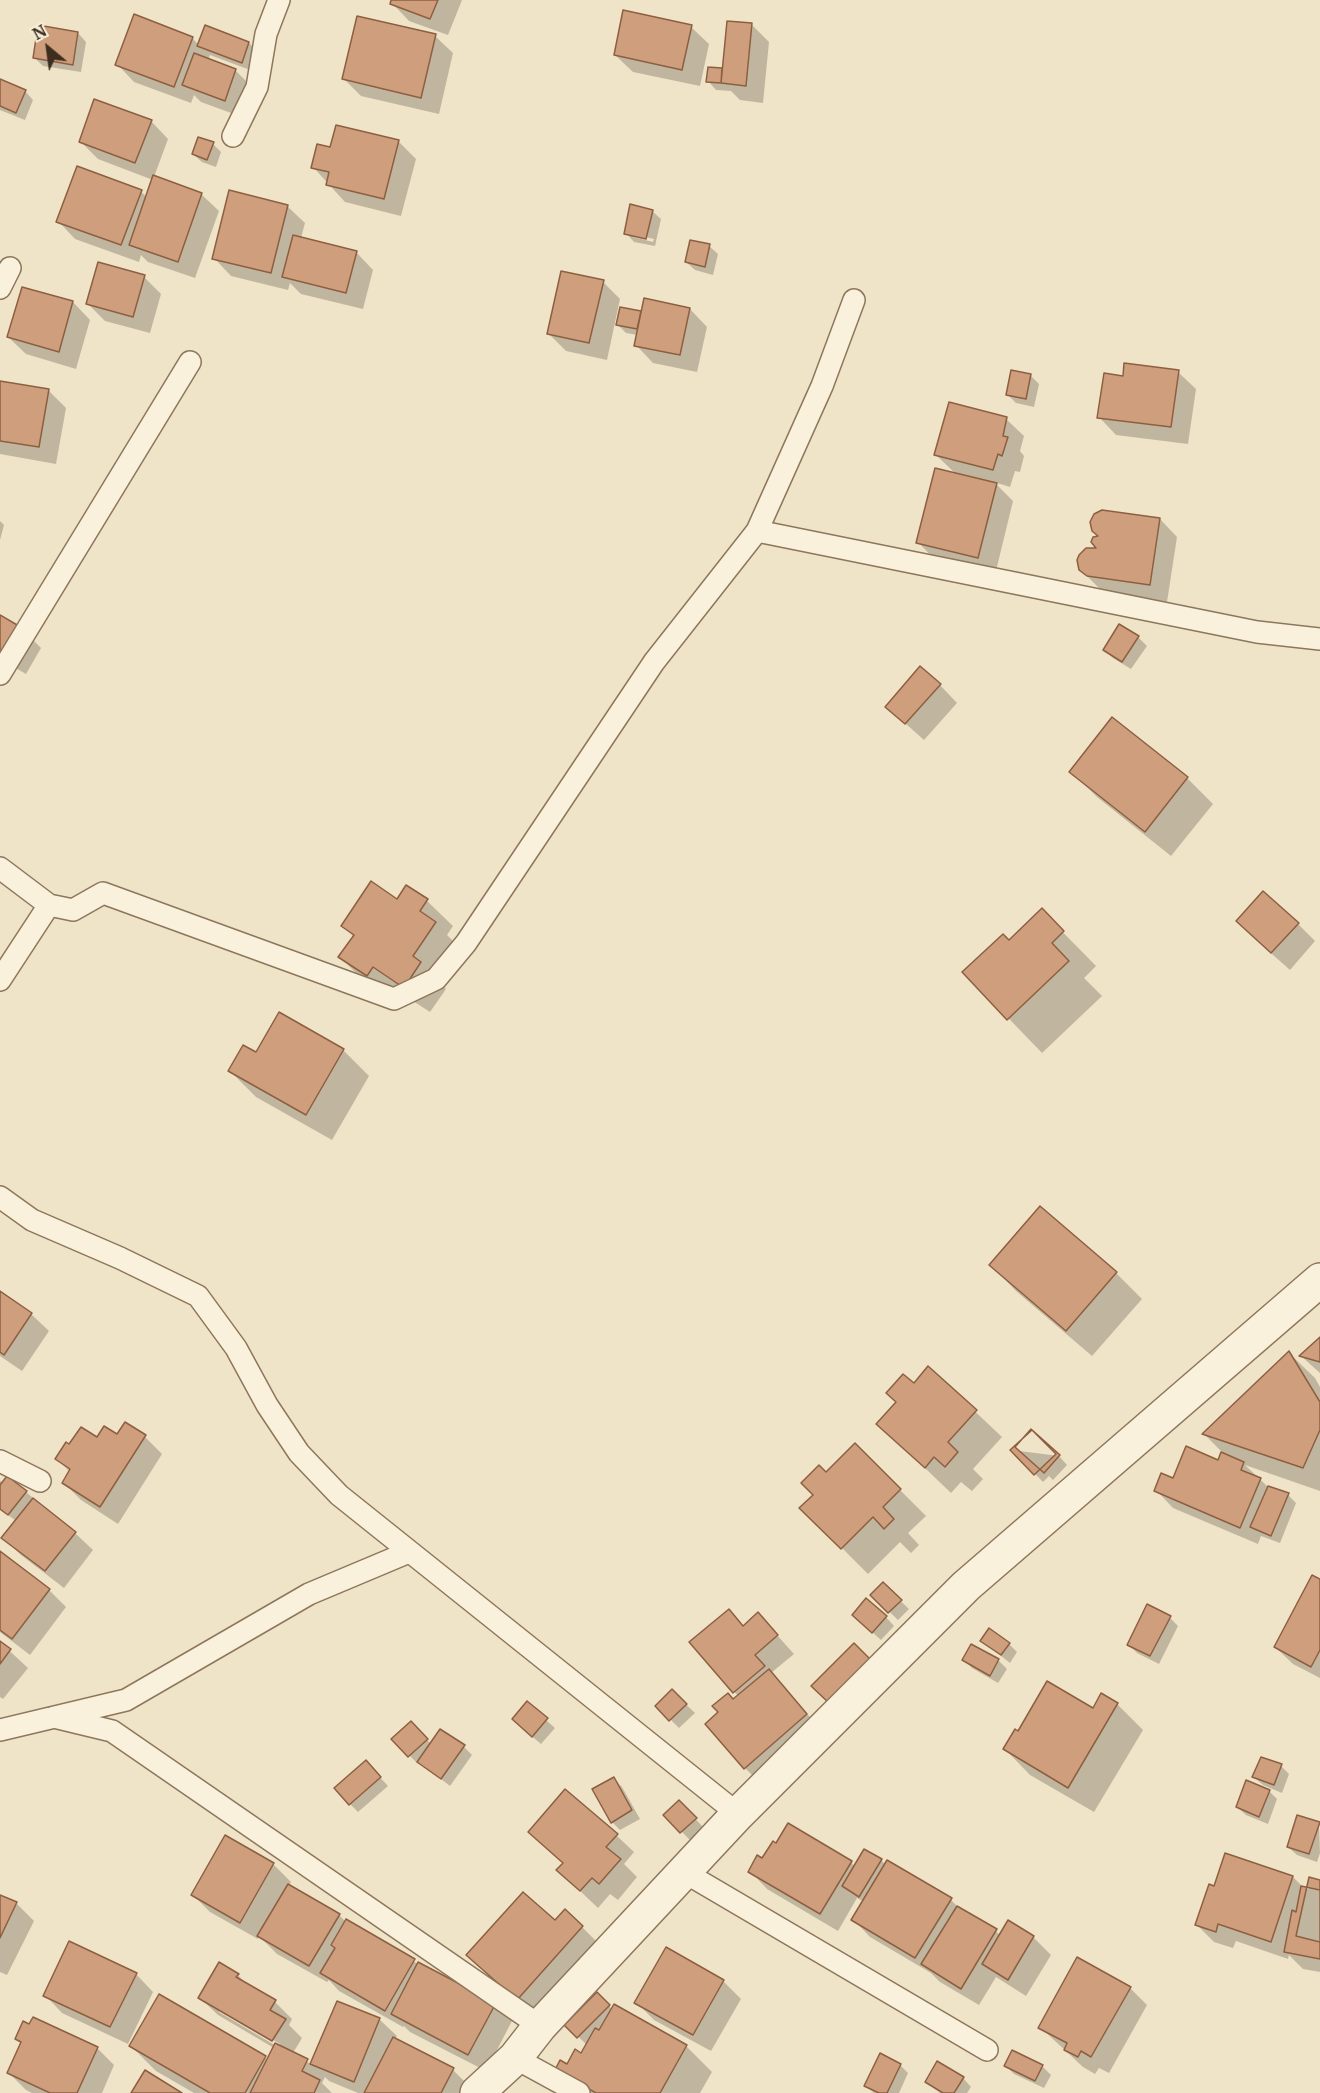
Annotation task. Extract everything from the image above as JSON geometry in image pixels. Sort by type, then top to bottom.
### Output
[{"type":"street","points":[[477,2093],[515,2058],[540,2026],[738,1814],[966,1586],[1320,1280]]},
{"type":"lane","points":[[233,136],[257,87],[266,34],[279,0]]},
{"type":"lane","points":[[0,288],[10,268]]},
{"type":"lane","points":[[0,868],[49,905],[73,910],[103,893],[394,999],[436,979],[466,943],[654,662],[757,531],[822,386],[854,300]]},
{"type":"lane","points":[[0,674],[190,362]]},
{"type":"lane","points":[[757,531],[1257,632],[1320,639]]},
{"type":"lane","points":[[0,980],[49,905]]},
{"type":"lane","points":[[0,1197],[32,1220],[120,1258],[198,1296],[236,1348],[267,1405],[299,1453],[339,1495],[738,1814]]},
{"type":"lane","points":[[0,1461],[40,1481]]},
{"type":"lane","points":[[0,1730],[126,1700],[309,1594],[409,1552]]},
{"type":"lane","points":[[54,1717],[112,1731],[540,2026]]},
{"type":"lane","points":[[684,1872],[987,2050]]},
{"type":"lane","points":[[515,2058],[579,2093]]},
{"type":"building","points":[[391,0],[438,0],[430,19],[390,4]]},
{"type":"building","points":[[623,10],[692,25],[682,70],[614,55]]},
{"type":"building","points":[[134,14],[193,37],[174,87],[115,65]]},
{"type":"building","points":[[357,16],[436,34],[421,98],[342,79]]},
{"type":"building","points":[[727,21],[752,23],[746,86],[721,83]]},
{"type":"building","points":[[38,25],[78,32],[73,65],[33,58]]},
{"type":"building","points":[[205,25],[249,42],[242,63],[197,46]]},
{"type":"building","points":[[194,53],[236,69],[225,101],[182,85]]},
{"type":"building","points":[[708,67],[722,68],[721,83],[706,82]]},
{"type":"building","points":[[0,79],[26,90],[16,113],[0,106]]},
{"type":"building","points":[[94,99],[152,120],[135,163],[79,142]]},
{"type":"building","points":[[336,125],[399,140],[384,199],[326,185],[329,172],[311,168],[317,144],[330,147]]},
{"type":"building","points":[[198,137],[214,142],[207,160],[192,154]]},
{"type":"building","points":[[77,166],[142,190],[121,245],[56,222]]},
{"type":"building","points":[[153,175],[202,193],[178,262],[129,245]]},
{"type":"building","points":[[229,190],[288,205],[271,273],[212,259]]},
{"type":"building","points":[[630,204],[653,210],[646,239],[624,234]]},
{"type":"building","points":[[293,235],[357,251],[346,293],[282,277]]},
{"type":"building","points":[[690,240],[710,244],[705,267],[685,262]]},
{"type":"building","points":[[98,262],[145,275],[133,317],[86,304]]},
{"type":"building","points":[[561,271],[604,280],[589,343],[547,334]]},
{"type":"building","points":[[22,287],[73,301],[59,352],[7,337]]},
{"type":"building","points":[[644,298],[690,308],[680,355],[634,346]]},
{"type":"building","points":[[620,307],[641,311],[637,329],[616,325]]},
{"type":"building","points":[[1124,363],[1179,370],[1171,427],[1097,418],[1104,373],[1123,376]]},
{"type":"building","points":[[1011,370],[1031,374],[1026,399],[1006,395]]},
{"type":"building","points":[[0,381],[49,389],[39,447],[0,441]]},
{"type":"building","points":[[949,402],[1007,417],[1003,436],[1008,437],[1002,456],[998,454],[993,470],[934,455]]},
{"type":"building","points":[[935,468],[997,483],[978,558],[916,543]]},
{"type":"building","points":[[1102,510],[1160,518],[1150,585],[1087,576],[1079,570],[1077,560],[1079,555],[1086,548],[1096,548],[1091,542],[1093,537],[1098,536],[1092,531],[1090,522],[1094,514]]},
{"type":"building","points":[[0,615],[24,629],[8,658],[0,653]]},
{"type":"building","points":[[1119,624],[1139,636],[1122,662],[1103,650]]},
{"type":"building","points":[[920,666],[941,684],[905,724],[885,707]]},
{"type":"building","points":[[1112,717],[1188,777],[1145,832],[1069,772]]},
{"type":"building","points":[[371,881],[397,899],[406,885],[428,899],[420,911],[436,922],[413,956],[421,962],[404,988],[373,967],[367,976],[338,957],[354,935],[341,926]]},
{"type":"building","points":[[1263,891],[1299,923],[1271,953],[1236,921]]},
{"type":"building","points":[[1042,908],[1064,931],[1052,943],[1069,961],[1007,1020],[962,972],[1003,934],[1009,940]]},
{"type":"building","points":[[279,1012],[344,1049],[306,1115],[228,1071],[243,1045],[256,1052]]},
{"type":"building","points":[[1040,1206],[1117,1272],[1066,1331],[989,1265]]},
{"type":"building","points":[[0,1291],[32,1313],[4,1355],[0,1352]]},
{"type":"building","points":[[1320,1337],[1320,1362],[1299,1356]]},
{"type":"building","points":[[1289,1351],[1320,1402],[1320,1430],[1303,1468],[1202,1434]]},
{"type":"building","points":[[928,1366],[977,1410],[948,1442],[958,1452],[945,1467],[934,1457],[925,1468],[876,1424],[896,1402],[886,1393],[903,1374],[914,1383]]},
{"type":"building","points":[[125,1422],[146,1435],[100,1507],[62,1483],[70,1469],[55,1459],[66,1442],[69,1444],[81,1427],[97,1437],[104,1426],[117,1434]]},
{"type":"building","points":[[1031,1429],[1060,1455],[1044,1473],[1015,1447]]},
{"type":"building","points":[[1032,1430],[1056,1454],[1034,1475],[1010,1450]]},
{"type":"building","points":[[855,1443],[901,1489],[883,1507],[894,1519],[884,1529],[873,1517],[841,1549],[799,1508],[813,1495],[801,1483],[819,1465],[826,1472]]},
{"type":"building","points":[[1186,1446],[1218,1460],[1221,1452],[1244,1462],[1241,1470],[1261,1478],[1240,1528],[1154,1491],[1161,1473],[1173,1478]]},
{"type":"building","points":[[7,1476],[27,1491],[8,1515],[0,1509],[0,1485]]},
{"type":"building","points":[[1268,1486],[1289,1493],[1271,1536],[1250,1527]]},
{"type":"building","points":[[33,1498],[76,1532],[45,1571],[1,1538]]},
{"type":"building","points":[[0,1551],[50,1589],[12,1639],[0,1630]]},
{"type":"building","points":[[1312,1575],[1320,1579],[1320,1650],[1311,1667],[1274,1647]]},
{"type":"building","points":[[883,1582],[902,1600],[888,1613],[870,1595]]},
{"type":"building","points":[[866,1598],[887,1616],[872,1633],[852,1615]]},
{"type":"building","points":[[1147,1604],[1171,1616],[1150,1656],[1127,1645]]},
{"type":"building","points":[[729,1609],[743,1626],[758,1612],[778,1635],[755,1655],[765,1666],[733,1693],[689,1642]]},
{"type":"building","points":[[989,1628],[1010,1643],[1001,1655],[980,1641]]},
{"type":"building","points":[[0,1641],[11,1649],[0,1664]]},
{"type":"building","points":[[854,1643],[872,1661],[830,1704],[811,1686]]},
{"type":"building","points":[[971,1644],[999,1659],[990,1676],[962,1660]]},
{"type":"building","points":[[769,1669],[807,1714],[744,1769],[705,1724],[718,1712],[712,1706],[728,1693],[733,1699]]},
{"type":"building","points":[[1047,1681],[1093,1708],[1101,1693],[1118,1703],[1068,1788],[1003,1749],[1015,1729],[1018,1731]]},
{"type":"building","points":[[672,1689],[687,1704],[669,1721],[655,1706]]},
{"type":"building","points":[[527,1701],[548,1718],[532,1737],[512,1719]]},
{"type":"building","points":[[411,1721],[428,1739],[408,1757],[391,1739]]},
{"type":"building","points":[[440,1729],[465,1745],[441,1779],[417,1762]]},
{"type":"building","points":[[1261,1757],[1282,1764],[1274,1785],[1252,1777]]},
{"type":"building","points":[[366,1760],[381,1777],[349,1805],[334,1788]]},
{"type":"building","points":[[614,1777],[632,1810],[611,1823],[592,1789]]},
{"type":"building","points":[[1246,1780],[1270,1790],[1259,1817],[1236,1807]]},
{"type":"building","points":[[565,1789],[618,1834],[606,1847],[621,1859],[599,1884],[592,1878],[580,1891],[556,1870],[563,1863],[528,1832]]},
{"type":"building","points":[[679,1800],[697,1818],[680,1833],[663,1815]]},
{"type":"building","points":[[1297,1815],[1320,1822],[1309,1854],[1287,1847]]},
{"type":"building","points":[[788,1823],[852,1861],[820,1914],[748,1872],[757,1855],[762,1858],[773,1841],[776,1843]]},
{"type":"building","points":[[225,1835],[274,1863],[240,1923],[191,1895]]},
{"type":"building","points":[[864,1849],[882,1859],[859,1897],[842,1886]]},
{"type":"building","points":[[1225,1853],[1293,1876],[1271,1942],[1218,1924],[1216,1932],[1195,1925],[1209,1884],[1214,1886]]},
{"type":"building","points":[[887,1860],[952,1898],[915,1958],[851,1920]]},
{"type":"building","points":[[1309,1877],[1320,1880],[1320,1942],[1296,1936]]},
{"type":"building","points":[[288,1884],[340,1914],[309,1966],[257,1936]]},
{"type":"building","points":[[1301,1886],[1320,1890],[1320,1959],[1284,1952],[1292,1910],[1296,1912]]},
{"type":"building","points":[[523,1892],[555,1920],[565,1909],[583,1926],[517,2000],[466,1955]]},
{"type":"building","points":[[0,1895],[17,1902],[0,1938]]},
{"type":"building","points":[[957,1906],[997,1929],[961,1989],[921,1964]]},
{"type":"building","points":[[346,1919],[415,1959],[385,2011],[320,1973],[335,1948],[331,1945]]},
{"type":"building","points":[[1008,1920],[1034,1936],[1008,1980],[982,1964]]},
{"type":"building","points":[[69,1941],[137,1973],[110,2027],[43,1996]]},
{"type":"building","points":[[666,1947],[724,1980],[693,2035],[634,2003]]},
{"type":"building","points":[[1077,1957],[1131,1987],[1091,2057],[1081,2051],[1078,2057],[1064,2050],[1067,2043],[1038,2028]]},
{"type":"building","points":[[219,1962],[239,1974],[236,1977],[276,2000],[270,2010],[286,2019],[272,2041],[198,1998]]},
{"type":"building","points":[[418,1962],[496,2003],[468,2055],[391,2014]]},
{"type":"building","points":[[597,1992],[610,2005],[577,2038],[564,2025]]},
{"type":"building","points":[[159,1994],[266,2056],[245,2093],[210,2093],[129,2046]]},
{"type":"building","points":[[337,2001],[380,2018],[354,2082],[310,2064]]},
{"type":"building","points":[[614,2004],[687,2045],[660,2093],[596,2093],[555,2070],[560,2060],[567,2064],[575,2049],[581,2053],[595,2028],[599,2030]]},
{"type":"building","points":[[33,2017],[98,2047],[77,2093],[50,2093],[7,2073],[21,2042],[15,2039],[23,2021],[29,2024]]},
{"type":"building","points":[[393,2037],[454,2068],[441,2093],[364,2093]]},
{"type":"building","points":[[275,2043],[308,2059],[302,2071],[320,2080],[314,2093],[250,2093]]},
{"type":"building","points":[[1012,2050],[1043,2065],[1035,2081],[1004,2066]]},
{"type":"building","points":[[880,2053],[901,2064],[887,2093],[879,2093],[864,2086]]},
{"type":"building","points":[[937,2061],[964,2077],[954,2093],[943,2093],[925,2082]]},
{"type":"building","points":[[145,2070],[182,2093],[131,2093]]}]
